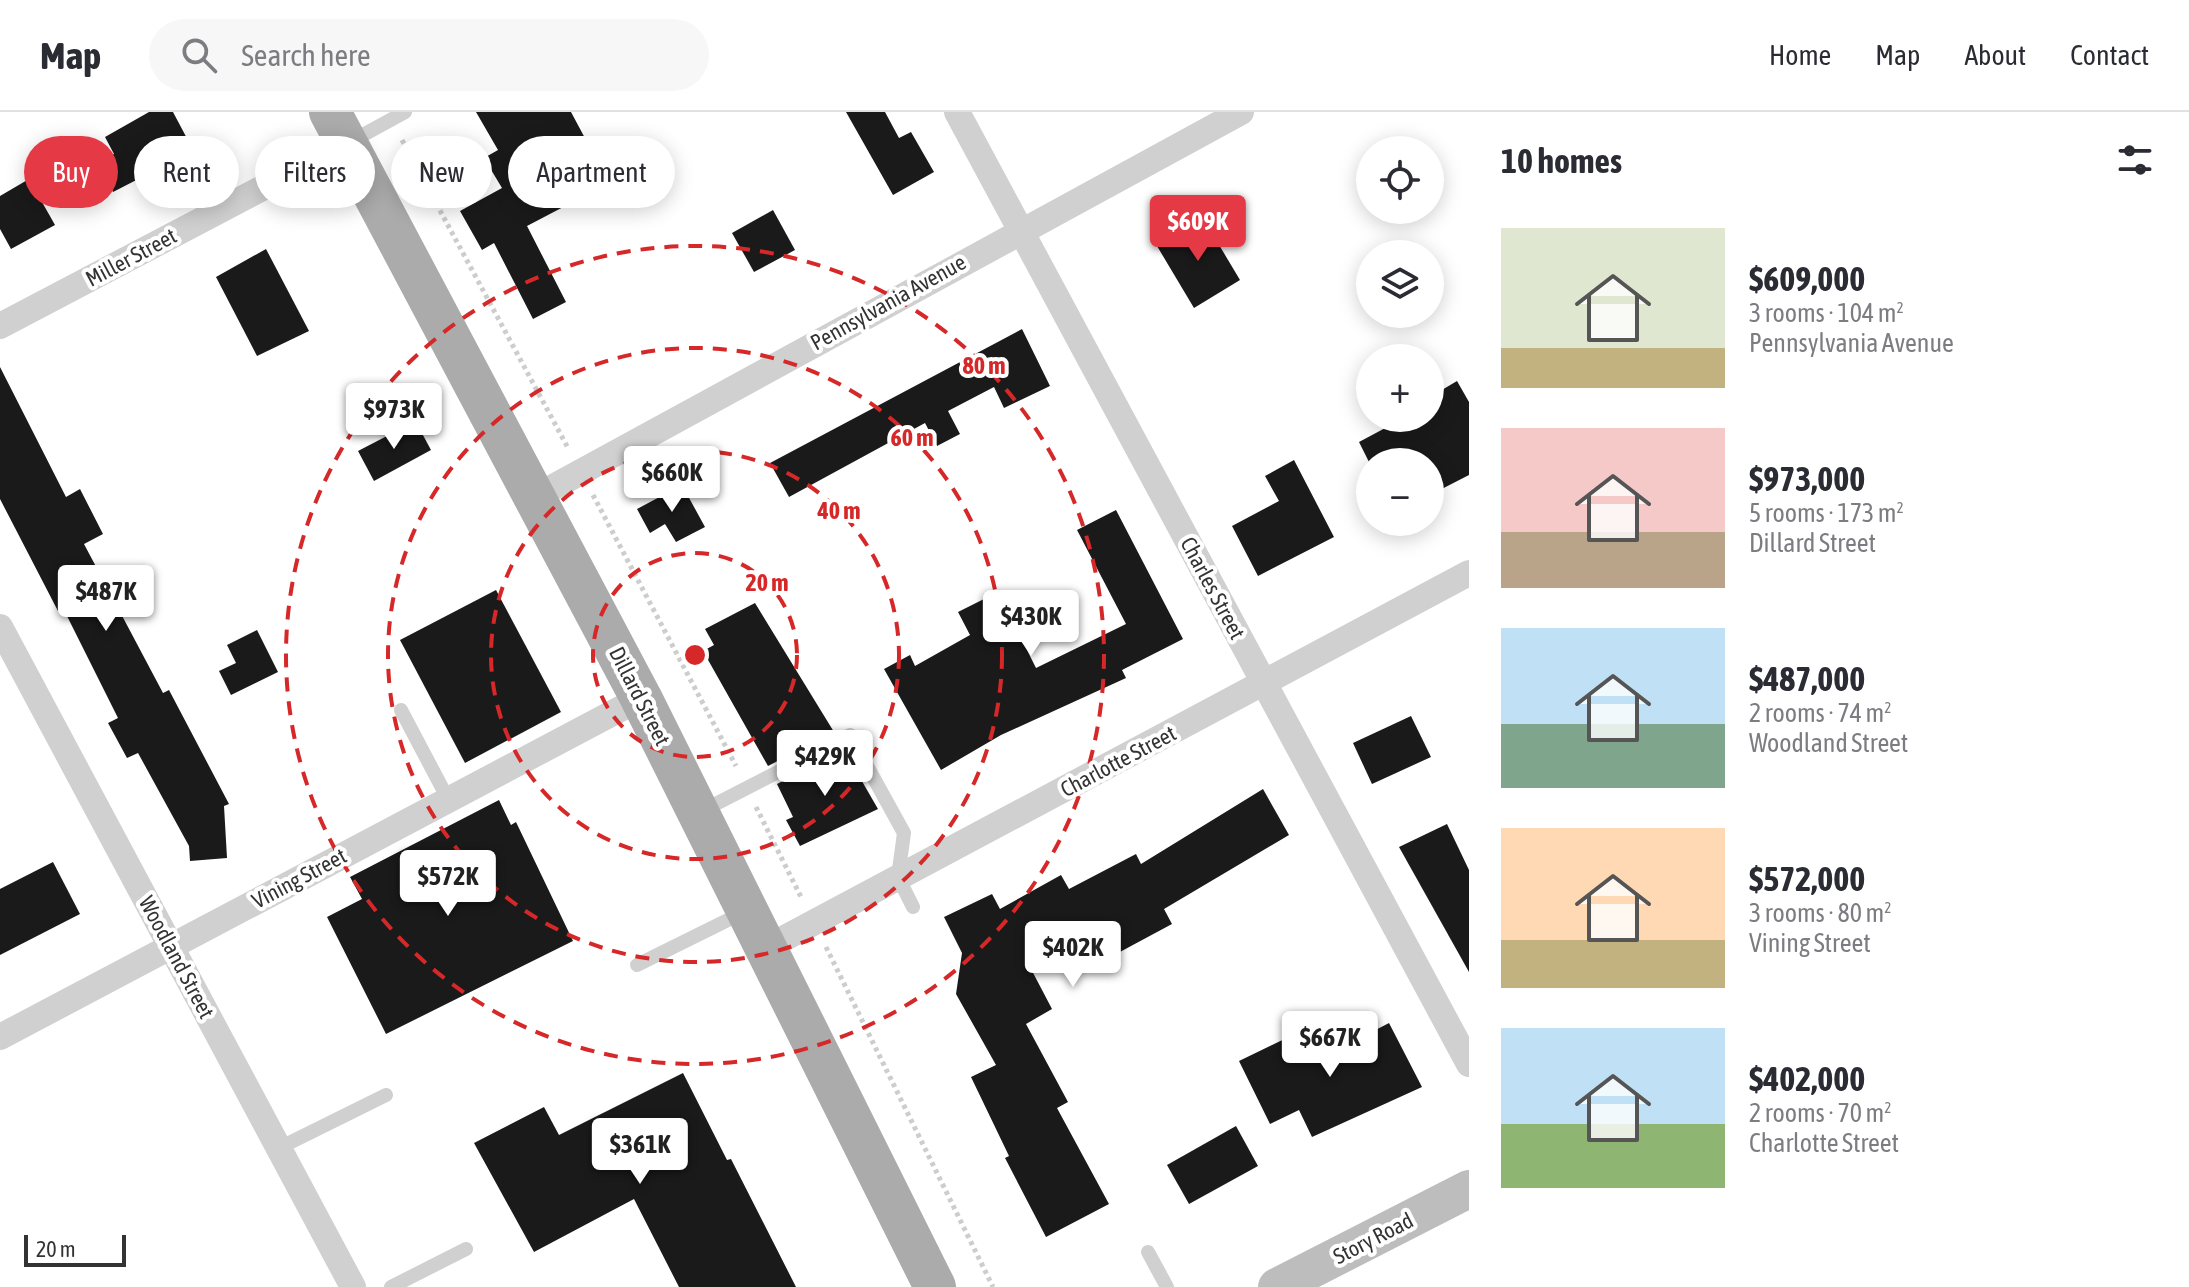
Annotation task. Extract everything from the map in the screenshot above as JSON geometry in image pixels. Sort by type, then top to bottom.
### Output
[{"type":"main road","name":"Dillard Street","points":[[338,128],[537,496],[748,910],[935,1287]]},
{"type":"street","name":"Charles Street","points":[[957,112],[1469,1064]]},
{"type":"street","name":"Pennsylvania Avenue","points":[[537,496],[1020,229],[1241,112]]},
{"type":"street","name":"Miller Street","points":[[0,326],[338,128]]},
{"type":"street","name":"Charlotte Street","points":[[766,948],[1469,573]]},
{"type":"street","name":"Woodland Street","points":[[0,627],[353,1287]]},
{"type":"street","name":"Vining Street","points":[[0,1037],[641,698]]},
{"type":"street","name":"Story Road","points":[[1277,1287],[1469,1189]]},
{"type":"lane","points":[[338,128],[398,116]]},
{"type":"lane","points":[[401,710],[448,799]]},
{"type":"lane","points":[[698,812],[850,735],[904,833],[898,877],[913,907]]},
{"type":"lane","points":[[637,965],[748,910]]},
{"type":"lane","points":[[279,1148],[386,1095]]},
{"type":"lane","points":[[391,1287],[466,1249]]},
{"type":"lane","points":[[1148,1252],[1167,1287]]},
{"type":"path","points":[[398,116],[747,788],[993,1287]]},
{"type":"building","points":[[149,112],[173,112],[186,136],[134,136],[134,181],[118,189],[118,136],[107,136]]},
{"type":"building","points":[[476,112],[571,112],[584,136],[508,136],[508,208],[561,208],[527,226],[566,302],[533,319],[494,243],[482,250],[460,211],[465,208],[492,208],[492,193],[502,188],[492,171],[492,153],[498,150]]},
{"type":"building","points":[[846,112],[885,112],[899,138],[911,132],[934,172],[893,195]]},
{"type":"building","points":[[24,182],[24,208],[45,208],[55,225],[11,249],[0,229],[0,196]]},
{"type":"building","points":[[773,210],[795,250],[754,272],[732,233]]},
{"type":"building","points":[[1203,218],[1240,280],[1194,308],[1157,246]]},
{"type":"building","points":[[266,249],[309,331],[257,356],[216,277]]},
{"type":"building","points":[[1022,329],[1050,386],[1004,408],[994,387],[948,411],[960,434],[937,446],[925,423],[789,497],[770,463]]},
{"type":"building","points":[[0,367],[66,497],[80,489],[103,534],[84,544],[163,693],[169,690],[229,804],[224,806],[227,858],[190,861],[189,846],[138,753],[127,758],[108,723],[118,718],[63,608],[58,611],[0,499]]},
{"type":"building","points":[[1457,381],[1469,402],[1469,475],[1444,488],[1444,448],[1362,448],[1359,442],[1378,432],[1444,432],[1444,389]]},
{"type":"building","points":[[412,423],[417,424],[431,450],[374,481],[358,451]]},
{"type":"building","points":[[1294,460],[1334,537],[1258,576],[1232,526],[1279,501],[1265,476]]},
{"type":"building","points":[[682,485],[705,527],[676,542],[665,524],[650,533],[637,509]]},
{"type":"building","points":[[1116,510],[1183,639],[1122,670],[1126,678],[1001,735],[941,770],[884,669],[910,655],[915,666],[970,635],[958,612],[998,592],[1036,668],[1126,624],[1077,530]]},
{"type":"building","points":[[496,590],[561,712],[465,763],[400,640]]},
{"type":"building","points":[[755,603],[834,732],[768,766],[703,651],[714,645],[705,629]]},
{"type":"building","points":[[257,630],[278,672],[231,695],[219,671],[236,663],[227,645]]},
{"type":"building","points":[[1411,716],[1431,757],[1372,784],[1353,743]]},
{"type":"building","points":[[844,750],[878,809],[800,846],[786,820],[793,817],[777,784]]},
{"type":"building","points":[[1263,789],[1289,835],[1164,909],[1172,924],[1118,953],[1103,925],[1030,967],[1052,1009],[1026,1024],[1068,1102],[1057,1108],[1109,1204],[1046,1237],[1005,1158],[1009,1156],[971,1077],[996,1065],[956,994],[962,953],[944,917],[992,894],[1000,909],[1061,875],[1069,889],[1136,854],[1141,864]]},
{"type":"building","points":[[499,800],[511,825],[516,822],[573,941],[386,1034],[327,917],[362,899],[350,877]]},
{"type":"building","points":[[1447,824],[1469,870],[1469,972],[1399,847]]},
{"type":"building","points":[[53,862],[80,914],[0,955],[0,889]]},
{"type":"building","points":[[1389,1023],[1422,1087],[1312,1137],[1299,1110],[1270,1124],[1239,1061],[1299,1032],[1314,1062]]},
{"type":"building","points":[[683,1073],[796,1287],[679,1287],[634,1199],[534,1252],[474,1143],[544,1107],[559,1135]]},
{"type":"building","points":[[1236,1126],[1258,1166],[1189,1204],[1167,1165]]}]
